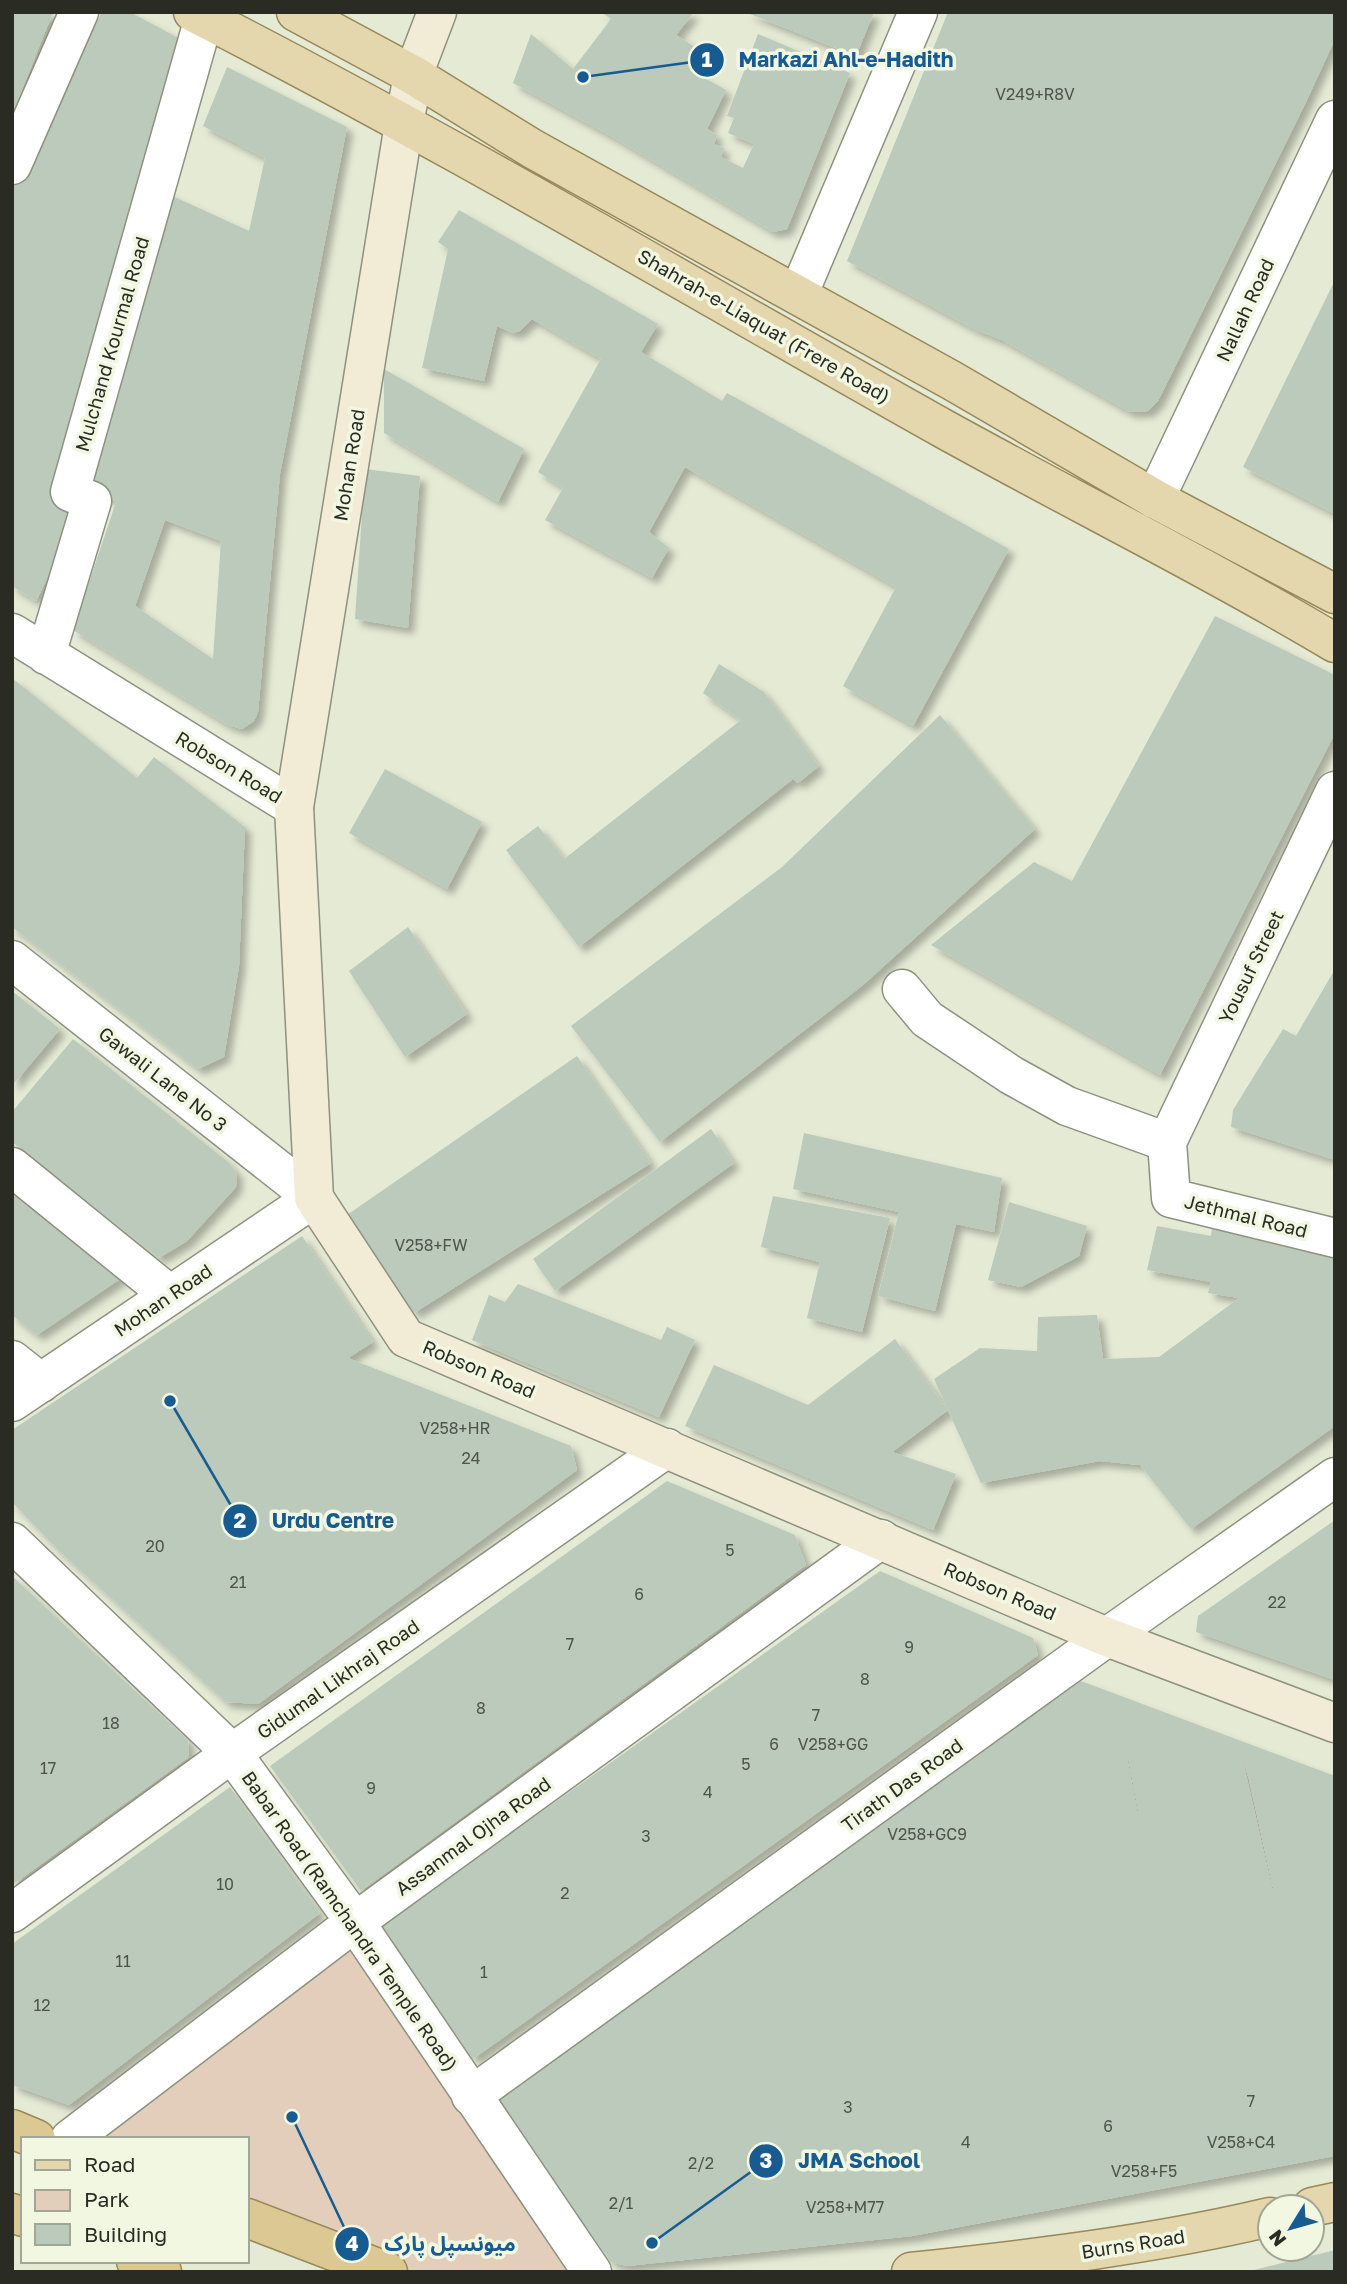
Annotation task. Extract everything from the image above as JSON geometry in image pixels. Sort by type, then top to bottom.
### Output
[{"type":"highway","points":[[12,2129],[31,2137]]},
{"type":"highway","points":[[248,2218],[388,2272]]},
{"type":"highway","points":[[141,2263],[162,2272]]},
{"type":"main road","points":[[296,12],[413,75],[533,149],[798,295],[1154,499],[1335,594]]},
{"type":"main road","name":"Mohan Road","points":[[294,807],[404,124],[413,75],[437,12]]},
{"type":"main road","name":"Shahrah-e-Liaquat (Frere Road)","points":[[198,15],[504,177],[946,430],[1230,582],[1335,643]]},
{"type":"main road","name":"Robson Road","points":[[294,807],[314,1198],[406,1338],[1107,1637],[1335,1723]]},
{"type":"main road","name":"Burns Road","points":[[911,2272],[1059,2256],[1212,2231],[1256,2220]]},
{"type":"street","points":[[12,165],[79,12]]},
{"type":"street","points":[[798,295],[918,12]]},
{"type":"street","name":"Mulchand Kourmal Road","points":[[46,655],[92,501],[70,492],[198,15]]},
{"type":"street","name":"Nallah Road","points":[[1154,499],[1335,120]]},
{"type":"street","name":"Robson Road","points":[[12,634],[294,807]]},
{"type":"street","name":"Yousuf Street","points":[[1167,1142],[1335,791]]},
{"type":"street","name":"Gawali Lane No 3","points":[[12,960],[314,1198]]},
{"type":"street","points":[[902,989],[927,1019],[1011,1075],[1067,1106],[1167,1142]]},
{"type":"street","name":"Jethmal Road","points":[[1167,1142],[1171,1198],[1335,1238]]},
{"type":"street","points":[[12,1167],[170,1295]]},
{"type":"street","name":"Mohan Road","points":[[22,1381],[170,1295],[314,1198]]},
{"type":"street","name":"Gidumal Likhraj Road","points":[[12,1913],[232,1753],[667,1448]]},
{"type":"street","name":"Tirath Das Road","points":[[471,2096],[1107,1637],[1335,1477]]},
{"type":"street","name":"Assanmal Ojha Road","points":[[73,2137],[355,1922],[881,1539]]},
{"type":"street","name":"Babar Road (Ramchandra Temple Road)","points":[[12,1542],[232,1753],[355,1922],[592,2272]]},
{"type":"green space","points":[[355,1922],[592,2272],[388,2272],[248,2218],[248,2137],[73,2137]]},
{"type":"building","points":[[12,12],[53,12],[12,115]]},
{"type":"building","points":[[102,12],[130,12],[186,42],[79,515],[36,601],[12,586],[12,181]]},
{"type":"building","points":[[601,12],[694,12],[676,35],[701,51],[690,70],[726,90],[707,129],[717,135],[714,144],[724,148],[721,157],[743,168],[754,144],[728,133],[734,118],[727,116],[758,34],[850,73],[787,229],[773,232],[611,136],[513,83],[531,34],[573,69],[611,19]]},
{"type":"building","points":[[745,12],[874,12],[856,56]]},
{"type":"building","points":[[948,12],[1335,12],[1335,39],[1306,102],[1158,401],[1148,411],[1130,412],[1002,340],[976,330],[847,261]]},
{"type":"building","points":[[227,67],[347,127],[280,474],[258,712],[254,721],[242,729],[228,725],[73,630],[116,502],[84,487],[166,193],[249,231],[265,158],[203,126]],"holes":[[[165,520],[221,541],[213,659],[135,606]]]},
{"type":"building","points":[[459,210],[658,324],[641,352],[722,401],[727,393],[1009,549],[913,726],[843,686],[896,587],[685,467],[649,532],[669,548],[652,578],[545,520],[563,488],[538,472],[601,359],[532,319],[520,331],[513,333],[497,326],[484,381],[422,368],[448,249],[438,242]]},
{"type":"building","points":[[1335,280],[1335,514],[1243,467]]},
{"type":"building","points":[[384,369],[524,449],[498,502],[384,433]]},
{"type":"building","points":[[365,469],[420,476],[408,628],[355,619]]},
{"type":"building","points":[[1215,616],[1335,675],[1335,733],[1160,1075],[931,945],[1034,862],[1072,881]]},
{"type":"building","points":[[719,664],[764,692],[819,766],[798,783],[793,779],[579,947],[506,850],[538,826],[564,859],[741,720],[703,693]]},
{"type":"building","points":[[12,678],[137,778],[154,757],[245,827],[239,966],[224,1057],[198,1069],[12,927]]},
{"type":"building","points":[[940,715],[1035,829],[863,985],[660,1142],[571,1026],[782,867]]},
{"type":"building","points":[[385,769],[482,822],[447,889],[349,833]]},
{"type":"building","points":[[408,927],[467,1014],[405,1057],[349,971]]},
{"type":"building","points":[[1335,969],[1335,1160],[1231,1127],[1233,1110],[1283,1029],[1296,1036]]},
{"type":"building","points":[[12,991],[60,1029],[12,1086]]},
{"type":"building","points":[[73,1039],[227,1161],[237,1173],[236,1187],[187,1241],[159,1258],[12,1142],[12,1112]]},
{"type":"building","points":[[577,1056],[651,1163],[414,1313],[344,1217]]},
{"type":"building","points":[[711,1129],[734,1163],[555,1291],[533,1259]]},
{"type":"building","points":[[804,1133],[1002,1178],[994,1232],[956,1224],[935,1311],[878,1296],[899,1212],[793,1189]]},
{"type":"building","points":[[12,1188],[123,1277],[37,1335],[12,1315]]},
{"type":"building","points":[[773,1196],[890,1218],[862,1332],[807,1318],[820,1262],[761,1247]]},
{"type":"building","points":[[1009,1202],[1087,1226],[1079,1256],[1021,1287],[988,1280]]},
{"type":"building","points":[[1157,1226],[1211,1236],[1212,1227],[1335,1255],[1335,1426],[1191,1529],[1140,1465],[1100,1461],[981,1483],[934,1379],[980,1348],[1037,1351],[1038,1317],[1097,1315],[1103,1359],[1159,1357],[1239,1298],[1208,1293],[1211,1282],[1147,1270]]},
{"type":"building","points":[[302,1236],[373,1342],[348,1358],[571,1446],[577,1470],[258,1704],[226,1702],[59,1551],[12,1502],[12,1430]]},
{"type":"building","points":[[518,1284],[661,1340],[667,1327],[695,1340],[659,1417],[472,1340],[489,1295],[505,1302]]},
{"type":"building","points":[[895,1339],[948,1410],[892,1452],[956,1474],[933,1530],[685,1426],[714,1365],[808,1405]]},
{"type":"building","points":[[667,1481],[795,1535],[806,1565],[361,1891],[270,1766]]},
{"type":"building","points":[[1335,1520],[1335,1680],[1196,1632],[1198,1616]]},
{"type":"building","points":[[880,1571],[1033,1638],[1038,1655],[473,2059],[381,1926]]},
{"type":"building","points":[[12,1576],[188,1740],[189,1757],[12,1885]]},
{"type":"building","points":[[1081,1681],[1335,1776],[1335,2156],[912,2236],[627,2266],[611,2262],[494,2099]],"holes":[[[1241,1753],[1249,1779],[1274,1892],[1273,1892]],[[1127,1757],[1139,1815],[1138,1816]]]},
{"type":"building","points":[[230,1787],[320,1913],[69,2105],[12,2085],[12,1944]]},
{"type":"building","points":[[1335,2250],[1335,2272],[1250,2272],[1282,2263],[1326,2263],[1326,2252]]},
{"type":"place","name":"Markazi Ahl-e-Hadith","points":[[583,77]]},
{"type":"place","name":"Urdu Centre","points":[[170,1401]]},
{"type":"place","name":"میونسپل پارک","points":[[292,2117]]},
{"type":"place","name":"JMA School","points":[[652,2243]]}]
